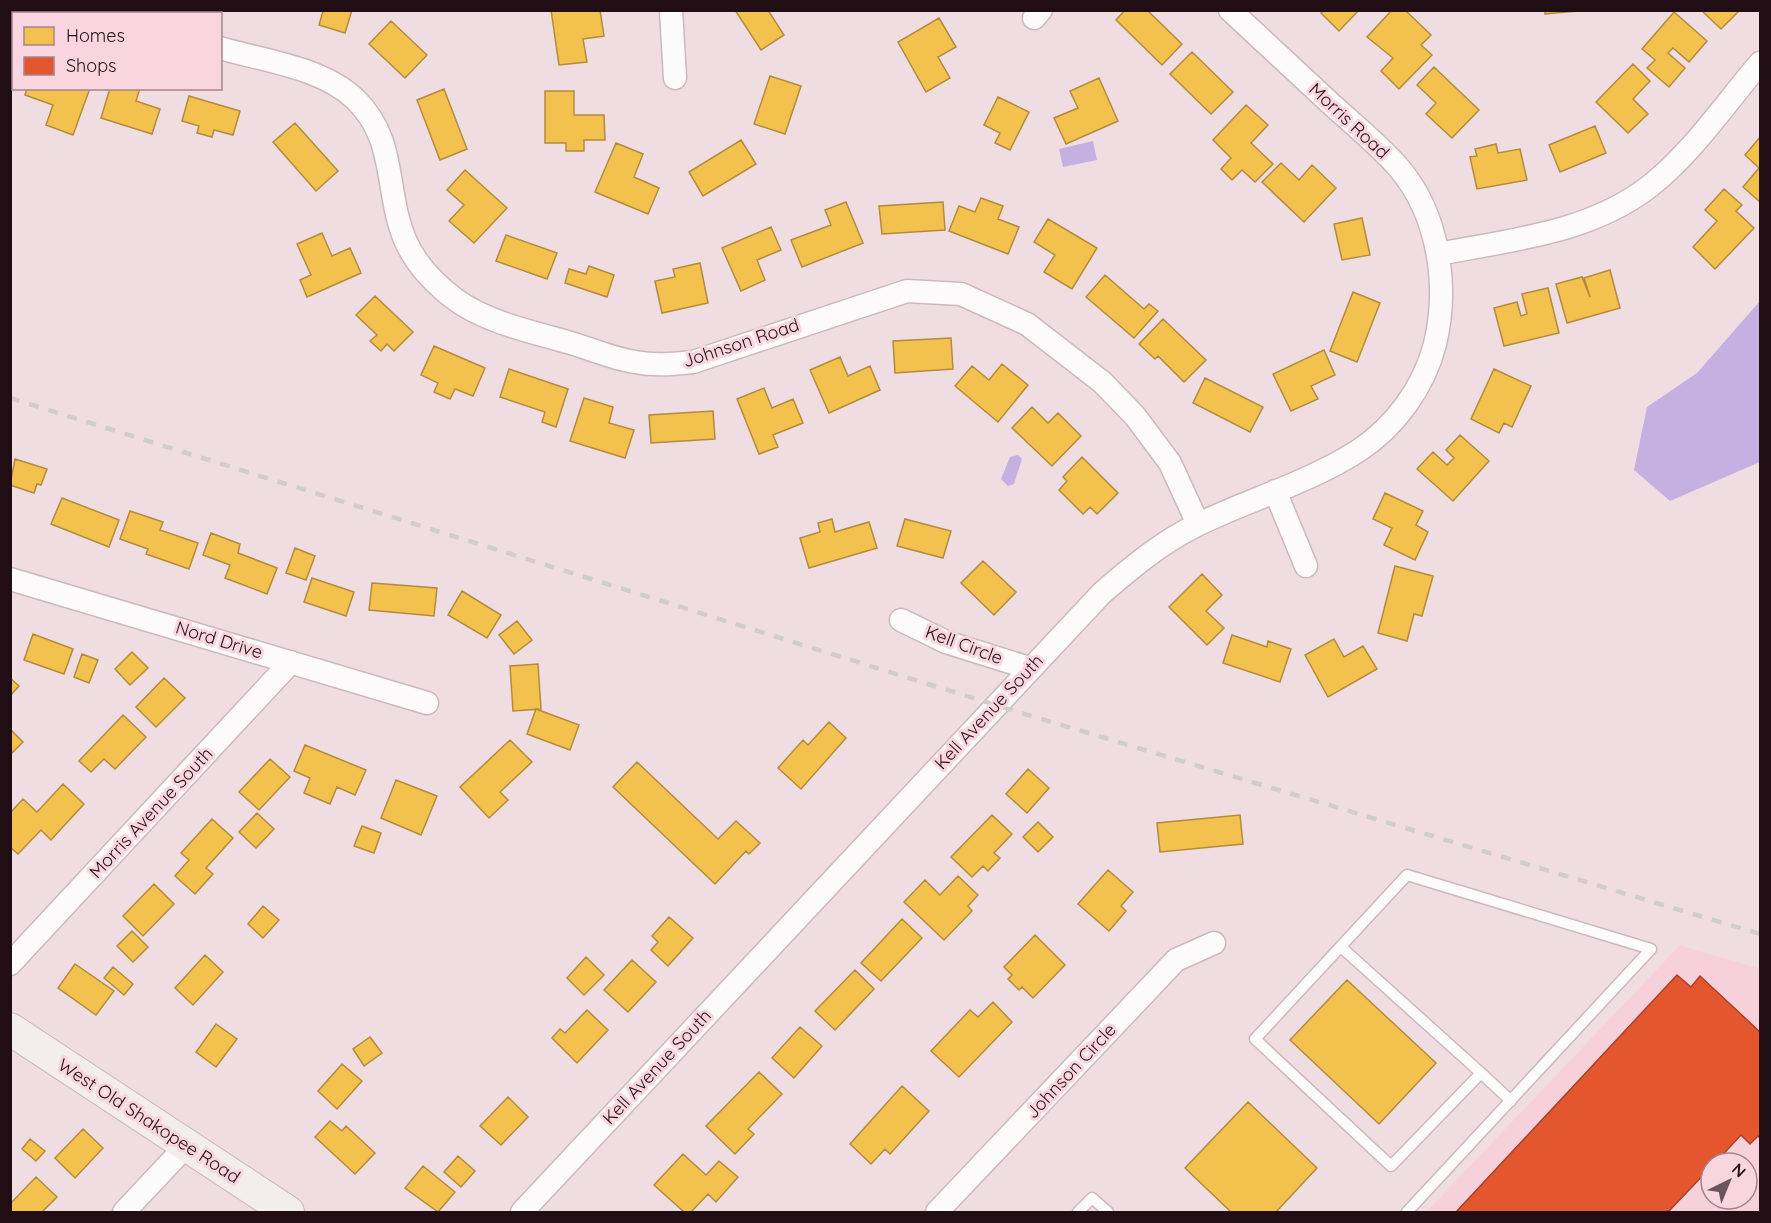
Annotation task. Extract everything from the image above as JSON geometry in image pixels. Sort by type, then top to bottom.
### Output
[{"type":"main road","name":"West Old Shakopee Road","points":[[10,1029],[288,1212]]},
{"type":"street","points":[[671,10],[675,78]]},
{"type":"street","name":"Morris Road","points":[[1230,10],[1400,170],[1430,223],[1438,254]]},
{"type":"street","name":"Johnson Road","points":[[222,49],[311,74],[332,83],[355,99],[372,120],[385,144],[394,209],[406,243],[427,274],[456,300],[489,318],[634,362],[663,365],[693,362],[907,291],[961,294],[1027,324],[1102,382],[1135,416],[1170,464],[1198,524]]},
{"type":"street","points":[[1438,254],[1566,228],[1610,211],[1650,186],[1683,154],[1761,63]]},
{"type":"street","name":"Kell Avenue South","points":[[522,1212],[1029,668],[1102,593],[1131,568],[1198,524],[1326,469],[1359,451],[1388,427],[1411,398],[1429,364],[1439,328],[1442,290],[1438,254]]},
{"type":"street","points":[[1275,490],[1306,566]]},
{"type":"street","name":"Nord Drive","points":[[11,579],[427,703]]},
{"type":"street","name":"Kell Circle","points":[[901,620],[946,642],[1029,668]]},
{"type":"street","name":"Morris Avenue South","points":[[10,964],[291,662]]},
{"type":"street","name":"Johnson Circle","points":[[937,1212],[1176,960],[1214,943]]},
{"type":"street","points":[[124,1212],[186,1146]]},
{"type":"lane","points":[[1407,1212],[1651,949],[1407,875],[1255,1040],[1391,1166],[1481,1072]]},
{"type":"lane","points":[[1341,947],[1481,1072],[1510,1101]]},
{"type":"lane","points":[[1078,1212],[1092,1198],[1108,1212]]},
{"type":"shaded area","points":[[1093,141],[1097,160],[1063,167],[1059,149]]},
{"type":"shaded area","points":[[1760,301],[1760,462],[1670,501],[1634,470],[1647,407],[1697,373]]},
{"type":"shaded area","points":[[1018,455],[1022,459],[1014,484],[1008,486],[1001,479],[1010,457]]},
{"type":"shaded area","points":[[1680,945],[1760,969],[1760,1212],[1426,1212]]},
{"type":"building: Homes","points":[[320,10],[352,10],[345,33],[319,25],[323,11]]},
{"type":"building: Homes","points":[[551,10],[600,10],[604,36],[583,39],[587,62],[559,65]]},
{"type":"building: Homes","points":[[735,10],[768,10],[784,35],[761,50]]},
{"type":"building: Homes","points":[[1125,10],[1147,10],[1182,44],[1162,65],[1116,20]]},
{"type":"building: Homes","points":[[1324,10],[1359,10],[1339,31],[1321,13]]},
{"type":"building: Homes","points":[[1392,10],[1405,10],[1431,35],[1421,45],[1432,55],[1399,89],[1381,71],[1393,58],[1367,37]]},
{"type":"building: Homes","points":[[1545,10],[1590,10],[1545,14]]},
{"type":"building: Homes","points":[[1701,10],[1740,10],[1721,29]]},
{"type":"building: Homes","points":[[1674,12],[1707,41],[1689,62],[1673,48],[1668,53],[1685,68],[1669,87],[1647,68],[1655,60],[1642,49]]},
{"type":"building: Homes","points":[[939,18],[956,47],[938,57],[950,78],[926,92],[898,42]]},
{"type":"building: Homes","points":[[391,21],[427,55],[405,78],[369,44]]},
{"type":"building: Homes","points":[[1192,52],[1233,92],[1211,114],[1170,74]]},
{"type":"building: Homes","points":[[1633,64],[1650,81],[1633,99],[1648,114],[1628,133],[1596,102]]},
{"type":"building: Homes","points":[[1434,67],[1479,110],[1452,138],[1426,114],[1436,103],[1417,85]]},
{"type":"building: Homes","points":[[770,76],[801,86],[785,134],[754,124]]},
{"type":"building: Homes","points":[[1099,78],[1118,121],[1066,144],[1054,118],[1078,108],[1070,91]]},
{"type":"building: Homes","points":[[444,89],[467,149],[440,160],[417,100]]},
{"type":"building: Homes","points":[[26,90],[89,90],[73,135],[46,125],[53,105],[25,95]]},
{"type":"building: Homes","points":[[109,90],[139,90],[136,101],[160,109],[152,134],[101,118]]},
{"type":"building: Homes","points":[[545,91],[574,91],[574,115],[604,115],[605,140],[584,140],[584,151],[566,151],[566,143],[545,143]]},
{"type":"building: Homes","points":[[189,96],[240,111],[233,135],[214,130],[212,137],[197,133],[199,126],[182,121]]},
{"type":"building: Homes","points":[[998,97],[1029,112],[1010,150],[995,143],[1000,133],[984,125]]},
{"type":"building: Homes","points":[[1246,105],[1268,125],[1251,143],[1273,164],[1255,182],[1242,170],[1232,180],[1221,169],[1231,158],[1213,140]]},
{"type":"building: Homes","points":[[295,123],[338,171],[316,191],[273,142]]},
{"type":"building: Homes","points":[[1595,126],[1606,153],[1560,172],[1549,145]]},
{"type":"building: Homes","points":[[1760,137],[1760,202],[1743,187],[1759,168],[1745,155]]},
{"type":"building: Homes","points":[[741,140],[756,164],[703,196],[689,172]]},
{"type":"building: Homes","points":[[616,143],[643,154],[634,177],[659,188],[648,214],[595,192]]},
{"type":"building: Homes","points":[[1496,144],[1498,153],[1520,149],[1527,180],[1477,189],[1470,157],[1477,156],[1475,149]]},
{"type":"building: Homes","points":[[1281,163],[1299,180],[1312,165],[1336,188],[1304,222],[1262,182]]},
{"type":"building: Homes","points":[[465,170],[507,208],[474,243],[449,221],[464,205],[447,190]]},
{"type":"building: Homes","points":[[1724,189],[1742,205],[1736,211],[1754,228],[1715,269],[1693,247],[1717,221],[1705,210]]},
{"type":"building: Homes","points":[[981,198],[1003,206],[998,219],[1019,227],[1008,254],[949,231],[959,206],[975,212]]},
{"type":"building: Homes","points":[[846,202],[863,243],[802,267],[791,240],[831,225],[825,210]]},
{"type":"building: Homes","points":[[943,202],[945,230],[882,234],[879,206]]},
{"type":"building: Homes","points":[[1362,218],[1370,255],[1342,260],[1334,224]]},
{"type":"building: Homes","points":[[1048,219],[1097,248],[1072,289],[1044,272],[1055,255],[1034,242]]},
{"type":"building: Homes","points":[[771,227],[781,250],[757,260],[765,280],[741,291],[722,248]]},
{"type":"building: Homes","points":[[322,233],[332,256],[350,248],[361,273],[307,297],[300,280],[311,275],[297,244]]},
{"type":"building: Homes","points":[[506,235],[557,253],[547,279],[496,261]]},
{"type":"building: Homes","points":[[700,263],[708,303],[662,313],[655,281],[675,277],[673,269]]},
{"type":"building: Homes","points":[[589,266],[614,275],[607,297],[565,283],[569,269],[586,274]]},
{"type":"building: Homes","points":[[1610,270],[1620,308],[1567,323],[1556,284],[1582,277],[1590,297],[1584,278]]},
{"type":"building: Homes","points":[[1105,275],[1144,309],[1149,304],[1158,311],[1134,338],[1086,297]]},
{"type":"building: Homes","points":[[1548,288],[1559,333],[1504,346],[1494,308],[1517,302],[1521,316],[1527,314],[1522,294]]},
{"type":"building: Homes","points":[[1353,292],[1380,303],[1357,362],[1330,351]]},
{"type":"building: Homes","points":[[375,296],[413,332],[394,351],[387,344],[381,351],[370,341],[377,335],[356,315]]},
{"type":"building: Homes","points":[[1163,319],[1206,360],[1184,382],[1158,356],[1155,359],[1139,344]]},
{"type":"building: Homes","points":[[951,338],[953,369],[895,373],[893,341]]},
{"type":"building: Homes","points":[[434,346],[485,368],[473,396],[455,389],[450,399],[434,392],[438,383],[421,375]]},
{"type":"building: Homes","points":[[1324,350],[1335,375],[1311,386],[1318,399],[1291,411],[1273,374]]},
{"type":"building: Homes","points":[[840,357],[848,376],[870,366],[880,390],[829,413],[810,370]]},
{"type":"building: Homes","points":[[1002,364],[1028,385],[998,422],[955,386],[972,366],[989,380]]},
{"type":"building: Homes","points":[[509,369],[568,389],[556,427],[542,422],[545,412],[500,397]]},
{"type":"building: Homes","points":[[1494,369],[1531,386],[1512,427],[1504,423],[1499,433],[1471,419]]},
{"type":"building: Homes","points":[[1205,378],[1263,407],[1250,432],[1193,403]]},
{"type":"building: Homes","points":[[764,388],[772,408],[793,399],[803,423],[773,435],[778,447],[759,454],[737,399]]},
{"type":"building: Homes","points":[[584,398],[613,407],[609,423],[634,430],[625,458],[570,441]]},
{"type":"building: Homes","points":[[1032,407],[1048,423],[1058,413],[1081,436],[1052,466],[1012,428]]},
{"type":"building: Homes","points":[[713,411],[715,439],[651,443],[649,415]]},
{"type":"building: Homes","points":[[1460,435],[1489,461],[1453,501],[1417,469],[1433,452],[1447,465],[1454,458],[1446,450]]},
{"type":"building: Homes","points":[[1082,457],[1118,493],[1097,514],[1090,507],[1083,514],[1059,490],[1067,481],[1063,477]]},
{"type":"building: Homes","points":[[15,459],[47,469],[41,485],[37,484],[34,493],[10,485]]},
{"type":"building: Homes","points":[[1385,493],[1423,511],[1416,525],[1428,532],[1415,560],[1384,545],[1392,528],[1373,519]]},
{"type":"building: Homes","points":[[62,498],[119,520],[109,547],[51,524]]},
{"type":"building: Homes","points":[[130,511],[163,522],[160,530],[198,543],[189,569],[146,554],[148,549],[120,539]]},
{"type":"building: Homes","points":[[832,519],[835,532],[869,522],[877,548],[809,568],[800,538],[820,532],[818,523]]},
{"type":"building: Homes","points":[[905,519],[951,531],[943,558],[897,546]]},
{"type":"building: Homes","points":[[211,533],[240,544],[238,553],[277,568],[267,594],[225,578],[230,565],[203,555]]},
{"type":"building: Homes","points":[[295,548],[315,556],[306,580],[286,573]]},
{"type":"building: Homes","points":[[983,561],[1016,592],[994,615],[961,583]]},
{"type":"building: Homes","points":[[1395,566],[1433,576],[1422,616],[1414,614],[1407,641],[1378,633]]},
{"type":"building: Homes","points":[[1202,574],[1222,595],[1206,611],[1224,628],[1207,645],[1169,607]]},
{"type":"building: Homes","points":[[312,578],[354,592],[346,616],[304,602]]},
{"type":"building: Homes","points":[[372,583],[437,588],[434,616],[369,610]]},
{"type":"building: Homes","points":[[462,591],[501,615],[487,638],[448,615]]},
{"type":"building: Homes","points":[[517,621],[532,640],[514,654],[499,635]]},
{"type":"building: Homes","points":[[33,634],[73,649],[64,674],[24,660]]},
{"type":"building: Homes","points":[[1232,635],[1267,647],[1268,641],[1291,649],[1280,682],[1223,663]]},
{"type":"building: Homes","points":[[1334,639],[1344,657],[1363,646],[1377,669],[1328,697],[1305,655]]},
{"type":"building: Homes","points":[[132,652],[148,668],[130,685],[115,669]]},
{"type":"building: Homes","points":[[82,654],[98,660],[89,683],[74,677]]},
{"type":"building: Homes","points":[[538,664],[541,709],[513,711],[510,666]]},
{"type":"building: Homes","points":[[10,678],[19,686],[10,696]]},
{"type":"building: Homes","points":[[164,678],[185,698],[156,727],[136,707]]},
{"type":"building: Homes","points":[[536,709],[579,725],[570,750],[527,734]]},
{"type":"building: Homes","points":[[123,715],[146,737],[115,769],[104,759],[91,772],[79,761]]},
{"type":"building: Homes","points":[[829,722],[846,738],[801,789],[778,768],[803,740],[808,745]]},
{"type":"building: Homes","points":[[10,729],[23,742],[10,755]]},
{"type":"building: Homes","points":[[510,740],[532,762],[500,792],[508,800],[489,818],[460,787]]},
{"type":"building: Homes","points":[[305,745],[366,770],[355,795],[337,787],[330,804],[304,793],[310,778],[294,771]]},
{"type":"building: Homes","points":[[270,759],[290,777],[259,810],[239,792]]},
{"type":"building: Homes","points":[[637,762],[718,839],[736,821],[760,843],[749,854],[746,851],[715,884],[613,787]]},
{"type":"building: Homes","points":[[1028,769],[1049,788],[1027,813],[1006,794]]},
{"type":"building: Homes","points":[[396,780],[437,796],[421,835],[381,818]]},
{"type":"building: Homes","points":[[63,784],[84,804],[51,840],[41,830],[18,854],[10,847],[10,813],[23,799],[37,812]]},
{"type":"building: Homes","points":[[257,813],[274,829],[256,848],[239,832]]},
{"type":"building: Homes","points":[[992,815],[1012,834],[994,853],[1000,858],[988,871],[983,866],[972,877],[951,857]]},
{"type":"building: Homes","points":[[1240,815],[1243,844],[1160,852],[1157,823]]},
{"type":"building: Homes","points":[[212,819],[233,838],[206,868],[213,874],[195,894],[175,876],[189,860],[181,853]]},
{"type":"building: Homes","points":[[1038,822],[1053,837],[1038,852],[1023,837]]},
{"type":"building: Homes","points":[[362,826],[381,833],[374,853],[354,846]]},
{"type":"building: Homes","points":[[1108,870],[1133,892],[1121,906],[1126,911],[1109,931],[1078,904]]},
{"type":"building: Homes","points":[[958,876],[978,895],[968,906],[972,911],[944,940],[904,902],[925,880],[940,895]]},
{"type":"building: Homes","points":[[154,884],[174,904],[143,936],[123,916]]},
{"type":"building: Homes","points":[[263,906],[279,920],[263,938],[248,924]]},
{"type":"building: Homes","points":[[669,917],[693,938],[668,966],[651,950],[658,942],[652,936]]},
{"type":"building: Homes","points":[[902,919],[922,938],[881,981],[861,963]]},
{"type":"building: Homes","points":[[132,931],[148,947],[133,962],[117,946]]},
{"type":"building: Homes","points":[[1035,935],[1065,965],[1033,998],[1022,987],[1019,990],[1008,979],[1012,975],[1004,967]]},
{"type":"building: Homes","points":[[205,955],[223,972],[193,1005],[175,988]]},
{"type":"building: Homes","points":[[586,957],[604,975],[584,995],[567,978]]},
{"type":"building: Homes","points":[[632,960],[656,982],[628,1012],[604,990]]},
{"type":"building: Homes","points":[[75,964],[114,991],[96,1015],[58,988]]},
{"type":"building: Homes","points":[[113,967],[133,984],[124,995],[104,978]]},
{"type":"building: Homes","points":[[855,970],[874,989],[835,1030],[815,1011]]},
{"type":"building: Homes","points":[[1347,980],[1436,1063],[1379,1124],[1290,1040]]},
{"type":"building: Homes","points":[[993,1002],[1012,1022],[959,1077],[931,1051],[970,1010],[978,1017]]},
{"type":"building: Homes","points":[[587,1010],[608,1030],[577,1063],[552,1038],[560,1029],[565,1033]]},
{"type":"building: Homes","points":[[216,1024],[237,1039],[216,1067],[196,1052]]},
{"type":"building: Homes","points":[[800,1027],[822,1046],[794,1078],[772,1058]]},
{"type":"building: Homes","points":[[370,1037],[382,1053],[364,1066],[353,1049]]},
{"type":"building: Homes","points":[[342,1064],[362,1081],[337,1109],[318,1091]]},
{"type":"building: Homes","points":[[759,1072],[782,1094],[748,1129],[754,1134],[735,1154],[706,1126]]},
{"type":"building: Homes","points":[[902,1086],[929,1111],[890,1154],[885,1149],[871,1164],[850,1144]]},
{"type":"building: Homes","points":[[508,1097],[528,1117],[501,1145],[480,1126]]},
{"type":"building: Homes","points":[[1248,1102],[1317,1168],[1276,1212],[1231,1212],[1185,1168]]},
{"type":"building: Homes","points":[[330,1121],[342,1131],[346,1126],[375,1153],[355,1174],[315,1137]]},
{"type":"building: Homes","points":[[83,1129],[103,1148],[75,1178],[55,1158]]},
{"type":"building: Homes","points":[[30,1139],[45,1151],[36,1161],[22,1149]]},
{"type":"building: Homes","points":[[683,1154],[706,1175],[719,1161],[738,1177],[716,1202],[708,1194],[691,1212],[684,1212],[654,1185]]},
{"type":"building: Homes","points":[[458,1156],[475,1171],[461,1187],[444,1172]]},
{"type":"building: Homes","points":[[423,1166],[455,1192],[438,1212],[405,1188]]},
{"type":"building: Homes","points":[[36,1177],[57,1197],[42,1212],[10,1212],[10,1204]]},
{"type":"building: Shops","points":[[1677,975],[1691,987],[1700,976],[1760,1032],[1760,1138],[1758,1136],[1750,1144],[1741,1135],[1726,1151],[1699,1151],[1699,1180],[1668,1212],[1456,1212]]},
{"type":"railway","points":[[10,398],[1018,712],[1760,934]]}]
